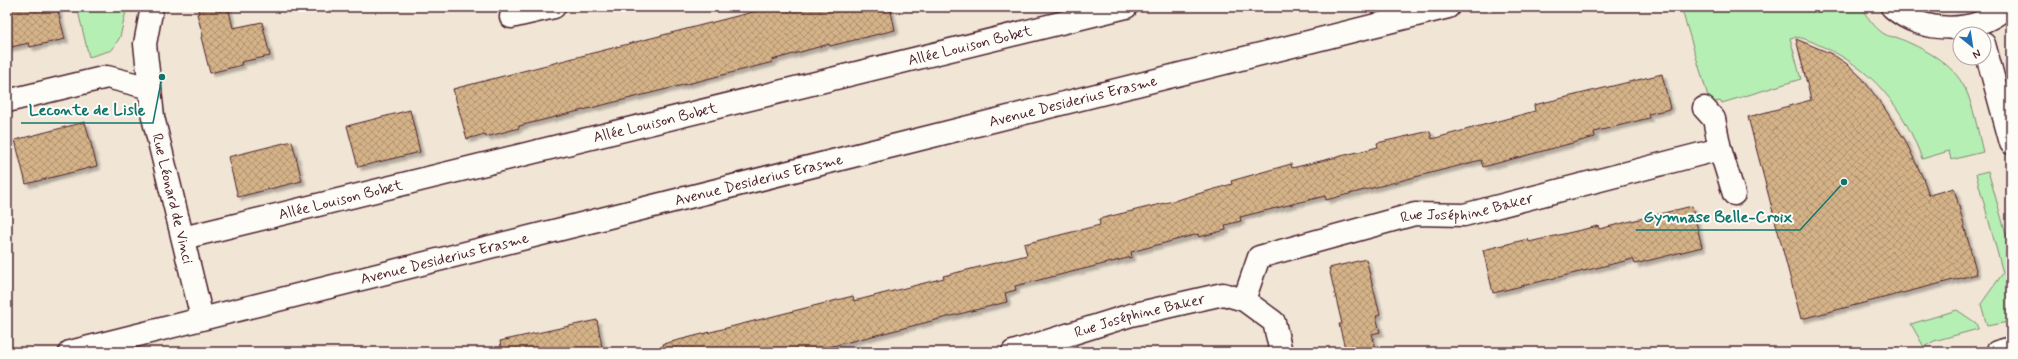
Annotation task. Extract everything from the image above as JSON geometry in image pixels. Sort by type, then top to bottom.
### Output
[{"type":"street","name":"Rue Léonard de Vinci","points":[[152,7],[145,44],[153,117],[202,318]]},
{"type":"street","points":[[511,17],[554,7]]},
{"type":"street","name":"Allée Louison Bobet","points":[[183,238],[1126,7]]},
{"type":"street","name":"Avenue Desiderius Erasme","points":[[70,352],[1448,7]]},
{"type":"street","points":[[1892,7],[1898,13],[1923,25],[1952,28]]},
{"type":"street","points":[[1989,26],[2006,7]]},
{"type":"street","points":[[1990,66],[2011,143]]},
{"type":"street","points":[[7,101],[107,77],[150,88]]},
{"type":"street","points":[[1704,108],[1714,119],[1720,149],[1734,194]]},
{"type":"street","name":"Rue Joséphine Baker","points":[[1244,300],[1259,257],[1414,214],[1464,215],[1720,149]]},
{"type":"street","name":"Rue Joséphine Baker","points":[[1013,352],[1131,315],[1223,294],[1244,300],[1274,322],[1281,352]]},
{"type":"street","points":[[1997,352],[2011,348]]},
{"type":"green space","points":[[77,7],[127,7],[120,37],[112,50],[89,57]]},
{"type":"green space","points":[[1681,7],[1860,7],[1880,31],[1928,52],[1938,58],[1956,74],[1968,95],[1975,116],[1983,152],[1951,160],[1949,151],[1922,159],[1905,122],[1895,105],[1883,90],[1854,65],[1838,54],[1801,38],[1790,38],[1801,79],[1722,103],[1720,101],[1710,103]]},
{"type":"green space","points":[[1988,171],[2011,251],[2011,317],[2008,322],[1987,326],[1981,304],[2003,273],[1976,174]]},
{"type":"green space","points":[[1957,310],[1976,323],[1978,329],[1934,341],[1924,347],[1911,324]]},
{"type":"building","points":[[7,7],[57,7],[65,39],[30,47],[29,43],[7,48]]},
{"type":"building","points":[[198,7],[228,7],[233,28],[262,22],[270,56],[241,62],[242,65],[210,73],[201,37],[203,36],[197,14],[199,13]]},
{"type":"building","points":[[772,7],[890,7],[895,30],[830,46],[829,44],[772,60],[773,62],[519,126],[519,128],[486,137],[485,134],[467,139],[453,89]]},
{"type":"building","points":[[1796,39],[1832,54],[1847,64],[1862,78],[1883,106],[1905,140],[1923,178],[1929,195],[1954,188],[1977,274],[1801,319],[1748,117],[1811,100]]},
{"type":"building","points":[[1662,74],[1670,109],[1648,114],[1649,118],[1594,132],[1595,137],[1483,167],[1481,160],[1326,200],[1325,196],[1240,217],[1241,221],[1225,225],[1226,230],[1199,237],[1198,234],[1131,252],[1132,257],[1015,286],[1016,290],[1005,293],[1007,302],[809,352],[664,352],[663,344],[853,296],[854,301],[944,278],[943,276],[1027,255],[1024,244],[1100,225],[1099,219],[1177,200],[1232,184],[1231,181],[1291,164],[1292,168],[1378,147],[1377,143],[1430,131],[1432,139],[1535,111],[1534,105]]},
{"type":"building","points":[[410,110],[420,152],[358,167],[347,126]]},
{"type":"building","points":[[85,122],[97,166],[26,184],[15,140]]},
{"type":"building","points":[[292,141],[302,181],[238,197],[228,157]]},
{"type":"building","points":[[1692,206],[1702,247],[1635,264],[1633,259],[1493,293],[1483,250],[1528,239],[1529,242],[1598,226],[1599,229]]},
{"type":"building","points":[[1366,259],[1380,315],[1376,316],[1380,332],[1372,334],[1377,352],[1346,352],[1339,324],[1342,324],[1329,268]]},
{"type":"building","points":[[597,320],[603,352],[502,352],[500,341]]},
{"type":"place","name":"Leconte de Lisle","points":[[162,77]]},
{"type":"place","name":"Gymnase Belle-Croix","points":[[1844,182]]}]
